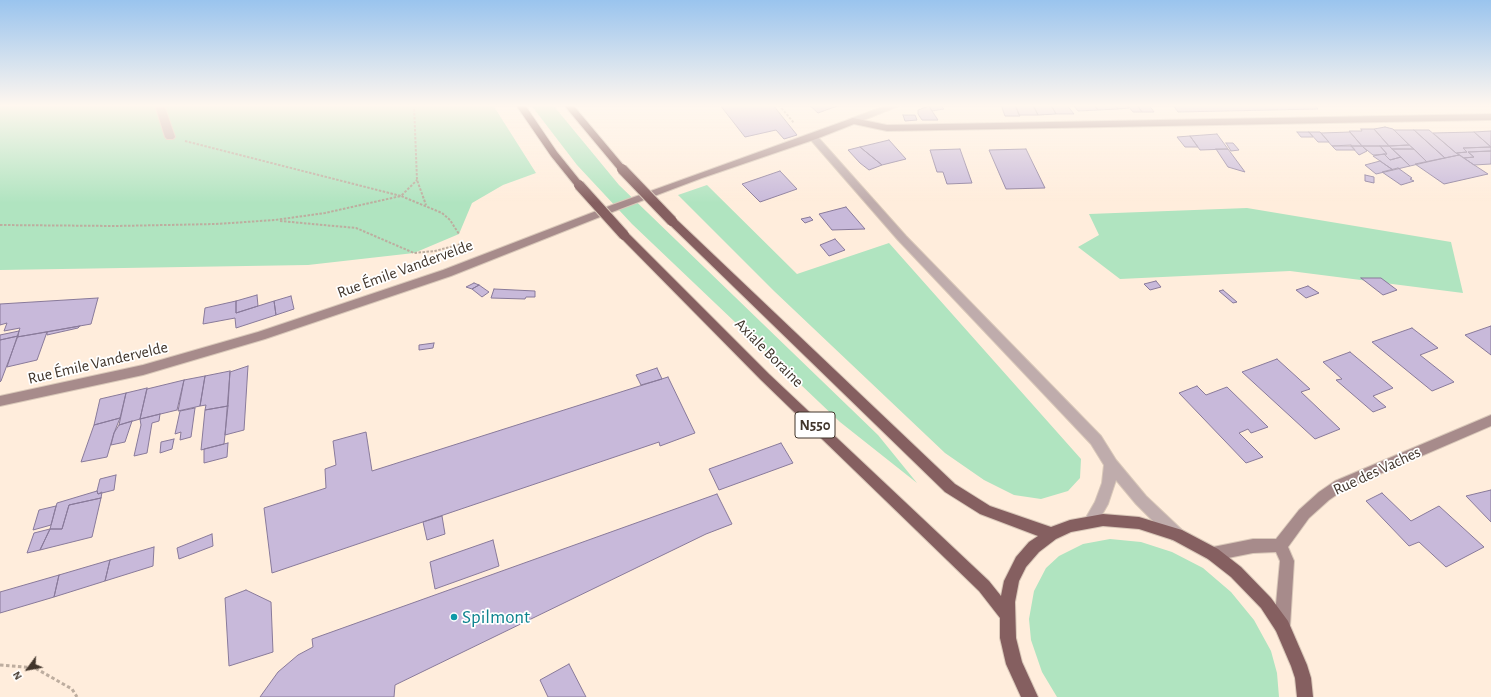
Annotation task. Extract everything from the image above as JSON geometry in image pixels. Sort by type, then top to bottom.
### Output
[{"type":"highway","name":"Axiale Boraine","points":[[543,138],[579,185],[624,235],[765,377],[984,586],[1006,614]]},
{"type":"highway","name":"Axiale Boraine","points":[[594,138],[622,170],[672,221],[950,488],[985,510],[1051,534]]},
{"type":"highway","points":[[1027,695],[1010,652],[1006,614],[1012,581],[1021,562],[1034,547],[1051,534],[1070,526],[1091,521],[1115,520],[1139,523],[1177,535],[1213,554],[1247,581],[1266,603],[1282,626],[1299,665],[1305,697]]},
{"type":"street","name":"Rue Émile Vandervelde","points":[[0,401],[143,370],[269,334],[440,276],[683,182],[811,138]]},
{"type":"street","points":[[813,138],[902,238],[1096,440],[1111,464],[1141,500],[1177,535]]},
{"type":"street","name":"Rue des Vaches","points":[[1280,546],[1304,514],[1324,496],[1340,485],[1491,420]]},
{"type":"street","points":[[1091,521],[1101,504],[1109,483],[1111,464]]},
{"type":"street","points":[[1213,554],[1253,546],[1280,546],[1287,561],[1282,626]]},
{"type":"path","points":[[172,138],[401,196],[442,214],[450,220],[459,234]]},
{"type":"path","points":[[416,138],[418,180],[426,206]]},
{"type":"path","points":[[0,225],[116,226],[216,224],[275,220],[325,213],[401,196],[418,180]]},
{"type":"path","points":[[275,220],[356,228],[414,253],[435,251],[465,243]]},
{"type":"path","points":[[0,665],[35,668],[72,688],[77,697]]},
{"type":"green space","points":[[0,138],[514,138],[536,173],[503,185],[472,203],[459,234],[414,253],[308,265],[0,270]]},
{"type":"green space","points":[[556,138],[580,138],[619,185],[878,435],[917,483],[840,422],[632,224],[577,165]]},
{"type":"green space","points":[[707,185],[797,274],[889,243],[1081,459],[1080,478],[1068,491],[1041,499],[1014,495],[984,480],[945,453],[774,291],[678,195]]},
{"type":"green space","points":[[1247,208],[1451,242],[1463,293],[1290,271],[1120,279],[1078,247],[1099,235],[1089,214]]},
{"type":"green space","points":[[1110,539],[1141,542],[1172,552],[1203,568],[1231,592],[1254,620],[1271,651],[1277,673],[1279,697],[1057,697],[1042,672],[1031,640],[1029,619],[1034,591],[1046,568],[1059,556],[1083,544]]},
{"type":"building","points":[[1177,138],[1191,138],[1198,147],[1185,147]]},
{"type":"building","points":[[1191,138],[1220,138],[1228,149],[1200,150]]},
{"type":"building","points":[[1314,138],[1325,138],[1329,142],[1318,142]]},
{"type":"building","points":[[1325,138],[1355,138],[1362,146],[1332,146]]},
{"type":"building","points":[[1355,138],[1382,138],[1389,146],[1362,146]]},
{"type":"building","points":[[1382,138],[1402,138],[1409,145],[1389,146]]},
{"type":"building","points":[[1402,138],[1422,138],[1445,158],[1427,162]]},
{"type":"building","points":[[1422,138],[1438,138],[1459,155],[1445,158]]},
{"type":"building","points":[[1438,138],[1480,138],[1491,147],[1463,148],[1467,152],[1456,153]]},
{"type":"building","points":[[1480,138],[1491,138],[1491,147]]},
{"type":"building","points":[[889,140],[906,159],[882,165],[860,147]]},
{"type":"building","points":[[1226,143],[1233,143],[1239,150],[1231,151]]},
{"type":"building","points":[[1351,145],[1355,150],[1336,150],[1332,146]]},
{"type":"building","points":[[1409,145],[1414,149],[1392,149],[1389,146]]},
{"type":"building","points":[[1351,146],[1362,146],[1367,151],[1359,155]]},
{"type":"building","points":[[1362,146],[1380,146],[1387,154],[1373,155]]},
{"type":"building","points":[[1380,146],[1389,146],[1401,157],[1390,160],[1384,154],[1387,154]]},
{"type":"building","points":[[860,147],[882,165],[869,170],[860,163],[848,150]]},
{"type":"building","points":[[1491,147],[1491,151],[1468,152],[1474,157],[1464,158],[1457,153],[1467,152],[1463,148]]},
{"type":"building","points":[[960,149],[972,183],[947,184],[943,172],[937,172],[930,150]]},
{"type":"building","points":[[1026,149],[1045,188],[1006,189],[989,150]]},
{"type":"building","points":[[1216,149],[1228,149],[1245,172],[1228,167]]},
{"type":"building","points":[[1392,149],[1414,149],[1427,162],[1410,166]]},
{"type":"building","points":[[1491,151],[1491,164],[1474,165],[1464,158],[1474,157],[1468,152]]},
{"type":"building","points":[[1384,154],[1390,160],[1401,157],[1410,166],[1393,170],[1373,156]]},
{"type":"building","points":[[1459,155],[1488,174],[1444,184],[1415,164]]},
{"type":"building","points":[[1380,161],[1393,170],[1376,174],[1365,165]]},
{"type":"building","points":[[1398,168],[1414,181],[1401,185],[1382,172]]},
{"type":"building","points":[[780,171],[797,189],[760,202],[742,184]]},
{"type":"building","points":[[1365,175],[1374,177],[1374,183],[1365,181]]},
{"type":"building","points":[[846,207],[865,229],[832,230],[819,214]]},
{"type":"building","points":[[810,217],[813,220],[805,223],[801,219]]},
{"type":"building","points":[[835,239],[845,250],[829,256],[820,245]]},
{"type":"building","points":[[1361,278],[1381,278],[1397,290],[1383,295]]},
{"type":"building","points":[[1156,281],[1161,287],[1150,290],[1144,284]]},
{"type":"building","points":[[474,283],[479,285],[472,289],[466,287]]},
{"type":"building","points":[[479,285],[489,292],[482,297],[472,289]]},
{"type":"building","points":[[1308,286],[1319,293],[1306,298],[1296,290]]},
{"type":"building","points":[[494,289],[535,291],[535,297],[526,297],[525,299],[491,298]]},
{"type":"building","points":[[1223,290],[1237,302],[1233,303],[1219,291]]},
{"type":"building","points":[[257,295],[258,306],[236,313],[236,301]]},
{"type":"building","points":[[291,296],[294,309],[276,315],[274,301]]},
{"type":"building","points":[[98,298],[91,324],[17,337],[20,328],[4,331],[7,323],[0,325],[0,304]]},
{"type":"building","points":[[236,301],[236,313],[274,301],[276,315],[236,328],[235,318],[203,324],[205,308]]},
{"type":"building","points":[[80,326],[78,328],[47,335],[47,332]]},
{"type":"building","points":[[1491,326],[1491,355],[1465,335]]},
{"type":"building","points":[[1412,328],[1438,348],[1420,355],[1454,382],[1432,391],[1372,342]]},
{"type":"building","points":[[19,331],[18,336],[0,340],[0,335]]},
{"type":"building","points":[[47,332],[37,360],[7,367],[17,337]]},
{"type":"building","points":[[18,336],[1,381],[0,382],[0,340]]},
{"type":"building","points":[[434,343],[433,348],[419,350],[419,345]]},
{"type":"building","points":[[1350,352],[1393,388],[1373,396],[1386,407],[1373,412],[1336,380],[1342,379],[1323,362]]},
{"type":"building","points":[[1277,359],[1310,389],[1301,392],[1340,429],[1315,439],[1242,372]]},
{"type":"building","points":[[248,366],[244,430],[225,435],[230,372]]},
{"type":"building","points":[[657,368],[662,379],[641,385],[636,375]]},
{"type":"building","points":[[230,371],[228,406],[205,410],[206,405],[200,406],[205,376]]},
{"type":"building","points":[[205,376],[200,406],[178,411],[184,380]]},
{"type":"building","points":[[668,377],[695,433],[660,446],[659,442],[272,573],[264,508],[326,488],[325,469],[336,465],[333,441],[366,432],[372,471]]},
{"type":"building","points":[[184,380],[177,410],[140,419],[147,389]]},
{"type":"building","points":[[1197,386],[1206,395],[1227,387],[1268,427],[1251,433],[1248,429],[1239,433],[1263,457],[1246,463],[1179,393]]},
{"type":"building","points":[[147,388],[140,419],[119,425],[126,393]]},
{"type":"building","points":[[126,393],[120,418],[94,425],[100,399]]},
{"type":"building","points":[[228,406],[224,444],[201,450],[205,410]]},
{"type":"building","points":[[195,408],[191,437],[180,440],[181,432],[175,434],[180,411]]},
{"type":"building","points":[[160,414],[159,421],[152,423],[147,453],[134,456],[141,425],[140,419]]},
{"type":"building","points":[[120,418],[107,457],[81,462],[94,425]]},
{"type":"building","points":[[132,421],[125,442],[111,445],[114,433],[119,425]]},
{"type":"building","points":[[174,439],[172,449],[160,453],[161,442]]},
{"type":"building","points":[[228,443],[227,457],[204,463],[204,449]]},
{"type":"building","points":[[781,443],[793,463],[719,490],[709,469]]},
{"type":"building","points":[[116,475],[114,490],[98,494],[97,491],[100,479]]},
{"type":"building","points":[[1491,490],[1491,522],[1466,496]]},
{"type":"building","points":[[97,491],[98,494],[102,492],[101,498],[69,505],[62,529],[50,529],[57,503]]},
{"type":"building","points":[[1382,493],[1411,521],[1439,506],[1484,547],[1446,567],[1419,542],[1409,546],[1366,501]]},
{"type":"building","name":"Spilmont","points":[[717,494],[732,524],[706,534],[395,685],[394,697],[260,697],[278,672],[298,655],[313,647],[312,639]]},
{"type":"building","points":[[101,498],[92,537],[40,550],[50,529],[62,529],[69,505]]},
{"type":"building","points":[[56,506],[51,525],[33,530],[39,510]]},
{"type":"building","points":[[442,516],[445,534],[427,540],[423,522]]},
{"type":"building","points":[[50,529],[40,550],[27,553],[34,533]]},
{"type":"building","points":[[212,534],[213,546],[179,559],[177,548]]},
{"type":"building","points":[[493,540],[499,566],[435,589],[430,562]]},
{"type":"building","points":[[154,547],[153,566],[105,581],[110,560]]},
{"type":"building","points":[[110,560],[105,581],[54,597],[59,575]]},
{"type":"building","points":[[59,575],[54,597],[0,613],[0,592]]},
{"type":"building","points":[[246,590],[271,602],[273,652],[229,666],[225,598]]},
{"type":"building","points":[[569,664],[586,697],[548,697],[540,680]]},
{"type":"place","name":"Spilmont","points":[[454,617]]}]
